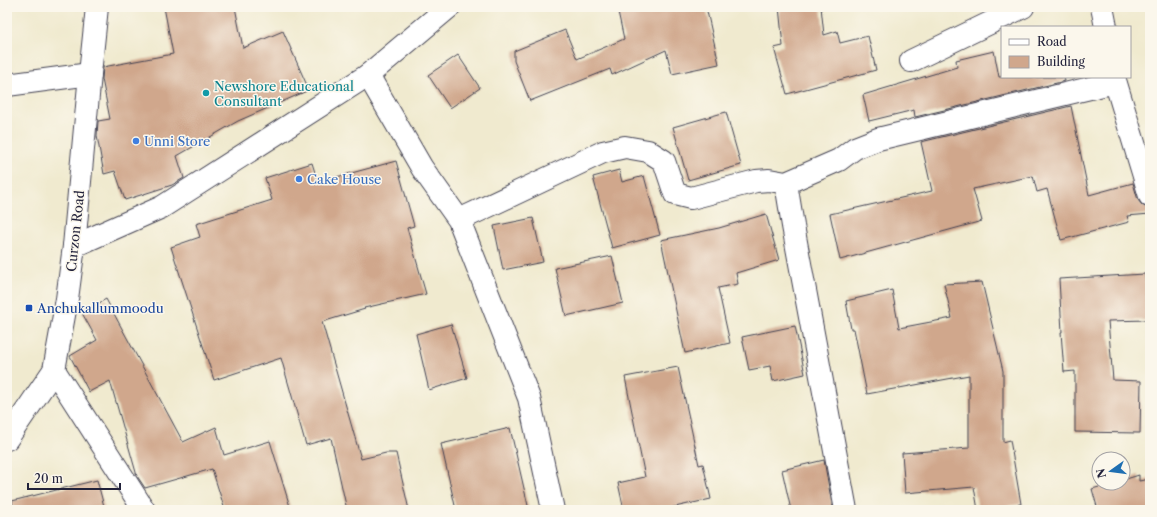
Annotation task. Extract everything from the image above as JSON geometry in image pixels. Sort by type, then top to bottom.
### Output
[{"type":"street","name":"Curzon Road","points":[[7,439],[54,370],[67,299],[74,246],[97,7]]},
{"type":"street","points":[[74,246],[162,207],[368,75],[449,7]]},
{"type":"street","points":[[911,61],[1023,7]]},
{"type":"street","points":[[1102,7],[1106,26]]},
{"type":"street","points":[[7,84],[90,74]]},
{"type":"street","points":[[368,75],[422,168],[459,220],[528,398],[553,510]]},
{"type":"street","points":[[459,220],[603,152],[625,147],[648,151],[664,161],[675,194],[691,198],[756,181],[769,180],[786,183],[839,160],[855,148],[878,139],[1115,80],[1150,196]]},
{"type":"street","points":[[786,183],[794,234],[846,510]]},
{"type":"street","points":[[54,370],[144,510]]},
{"type":"building","points":[[164,7],[235,7],[243,48],[283,31],[309,90],[238,121],[177,156],[184,178],[172,185],[125,200],[115,171],[104,174],[97,136],[98,121],[110,119],[102,79],[103,67],[173,54]]},
{"type":"building","points":[[617,7],[706,7],[719,64],[672,74],[666,50],[612,75],[610,69],[530,101],[514,61],[514,51],[565,30],[577,59],[624,39]]},
{"type":"building","points":[[779,7],[821,7],[824,35],[837,31],[840,43],[868,36],[876,70],[787,94],[774,48],[783,46]]},
{"type":"building","points":[[994,51],[999,77],[1001,78],[1064,78],[1065,81],[915,117],[914,110],[869,121],[863,95],[957,67],[956,60]]},
{"type":"building","points":[[458,55],[480,88],[450,108],[428,75]]},
{"type":"building","points":[[1071,106],[1089,195],[1133,183],[1138,200],[1142,205],[1150,208],[1150,214],[1127,216],[1129,222],[1061,240],[1047,189],[1037,192],[1033,176],[973,189],[982,221],[840,260],[830,214],[932,191],[921,142]]},
{"type":"building","points":[[726,112],[741,165],[688,180],[673,127]]},
{"type":"building","points":[[396,161],[414,226],[407,228],[426,294],[364,308],[365,309],[322,322],[361,459],[386,453],[396,453],[409,510],[347,510],[331,438],[306,445],[281,358],[214,380],[171,247],[200,237],[196,224],[272,200],[265,178],[312,163],[318,182]]},
{"type":"building","points":[[619,170],[622,182],[644,176],[660,235],[612,248],[593,177]]},
{"type":"building","points":[[766,214],[779,260],[736,273],[738,284],[718,288],[730,343],[685,353],[661,240],[719,228]]},
{"type":"building","points":[[533,218],[543,262],[503,270],[494,226]]},
{"type":"building","points":[[612,256],[623,303],[566,316],[555,268]]},
{"type":"building","points":[[1145,274],[1148,320],[1108,321],[1113,380],[1141,381],[1140,433],[1075,432],[1075,371],[1064,372],[1059,279]]},
{"type":"building","points":[[982,282],[1003,371],[1003,442],[1010,440],[1021,504],[978,510],[974,487],[905,493],[902,453],[969,448],[969,375],[867,394],[854,329],[851,329],[846,301],[892,290],[899,328],[952,318],[944,284]]},
{"type":"building","points":[[106,299],[183,442],[216,427],[224,455],[270,441],[291,510],[225,510],[212,469],[145,488],[137,476],[110,381],[89,392],[70,356],[97,340],[82,313]]},
{"type":"building","points":[[451,324],[467,378],[429,390],[416,334]]},
{"type":"building","points":[[795,326],[805,374],[773,381],[770,366],[749,370],[742,337]]},
{"type":"building","points":[[678,367],[699,465],[703,464],[711,499],[661,510],[624,510],[618,483],[645,477],[625,377]]},
{"type":"building","points":[[510,428],[529,510],[456,510],[441,444]]},
{"type":"building","points":[[824,460],[833,510],[791,510],[782,470]]},
{"type":"building","points":[[1139,475],[1139,481],[1150,479],[1150,510],[1098,510],[1093,491],[1131,491],[1131,478]]},
{"type":"building","points":[[97,480],[105,510],[14,510],[12,501]]},
{"type":"place","name":"Newshore Educational Consultant","points":[[206,93]]},
{"type":"place","name":"Unni Store","points":[[136,141]]},
{"type":"place","name":"Cake House","points":[[299,179]]},
{"type":"place","name":"Anchukallummoodu","points":[[29,308]]}]
